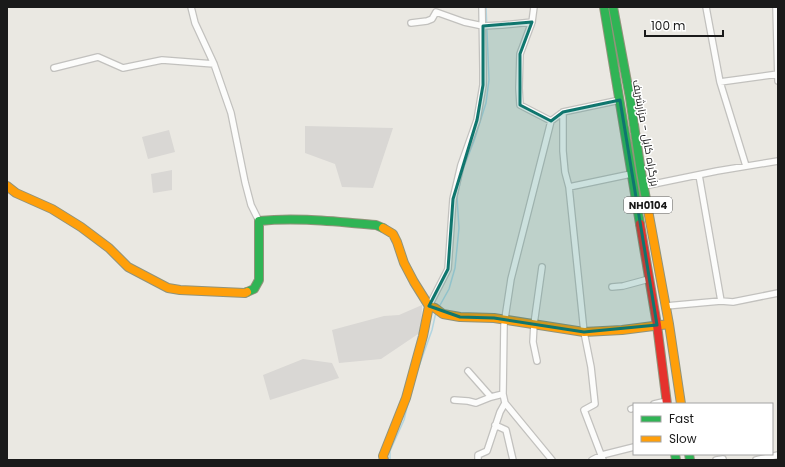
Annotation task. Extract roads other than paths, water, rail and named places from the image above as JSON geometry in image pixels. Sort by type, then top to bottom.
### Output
[{"type":"main road","name":"بزرگراه کابل - مزارشریف","points":[[604,7],[657,325],[667,403]]},
{"type":"main road","name":"بزرگراه کابل - مزارشریف","points":[[613,7],[630,98],[641,172],[666,306],[681,403]]},
{"type":"main road","points":[[7,186],[16,193],[52,209],[81,227],[109,248],[128,267],[168,288],[180,290],[245,293],[251,291],[256,288],[259,280],[259,221],[310,220],[376,225],[393,234],[410,276],[432,307],[443,314],[460,317],[494,318],[584,332],[622,330],[669,324]]},
{"type":"main road","points":[[384,460],[383,456],[406,398],[432,307]]},
{"type":"street","points":[[191,7],[195,22],[214,64],[231,113],[244,182],[251,205],[259,221]]},
{"type":"street","points":[[432,307],[448,269],[454,199],[461,165],[478,120],[483,85],[486,25],[482,7]]},
{"type":"street","points":[[534,7],[532,22],[520,54],[520,105],[551,120]]},
{"type":"street","points":[[706,7],[720,82],[746,166]]},
{"type":"street","points":[[776,7],[778,81]]},
{"type":"street","points":[[411,24],[432,20],[436,12],[464,22],[486,25],[532,22]]},
{"type":"street","points":[[54,68],[98,56],[123,68],[162,60],[214,64]]},
{"type":"street","points":[[720,82],[778,74]]},
{"type":"street","points":[[552,460],[505,403],[503,394],[504,334],[511,279],[551,120],[563,112],[620,100]]},
{"type":"street","points":[[563,112],[563,151],[565,172],[569,187],[584,332],[591,367],[595,404],[584,410],[603,458]]},
{"type":"street","points":[[644,186],[746,166],[778,162]]},
{"type":"street","points":[[569,187],[631,174]]},
{"type":"street","points":[[699,175],[721,301]]},
{"type":"street","points":[[537,361],[533,342],[542,268]]},
{"type":"street","points":[[612,287],[623,286],[649,279]]},
{"type":"street","points":[[666,306],[721,301],[733,302],[778,293]]},
{"type":"street","points":[[468,371],[491,397]]},
{"type":"street","points":[[454,400],[476,403],[503,394]]},
{"type":"street","points":[[478,460],[478,455],[487,451],[495,425],[505,403]]},
{"type":"street","points":[[495,425],[506,430],[513,460]]},
{"type":"street","points":[[592,460],[603,458],[633,447]]},
{"type":"street","points":[[756,460],[778,455]]},
{"type":"street","points":[[716,460],[723,458]]},
{"type":"waterway","points":[[439,307],[449,289],[455,268],[459,228],[457,197],[463,169],[486,103],[489,80],[486,7]]},
{"type":"waterway","points":[[418,369],[432,330],[436,312]]},
{"type":"waterway","points":[[390,460],[390,451],[404,420],[408,403]]}]
